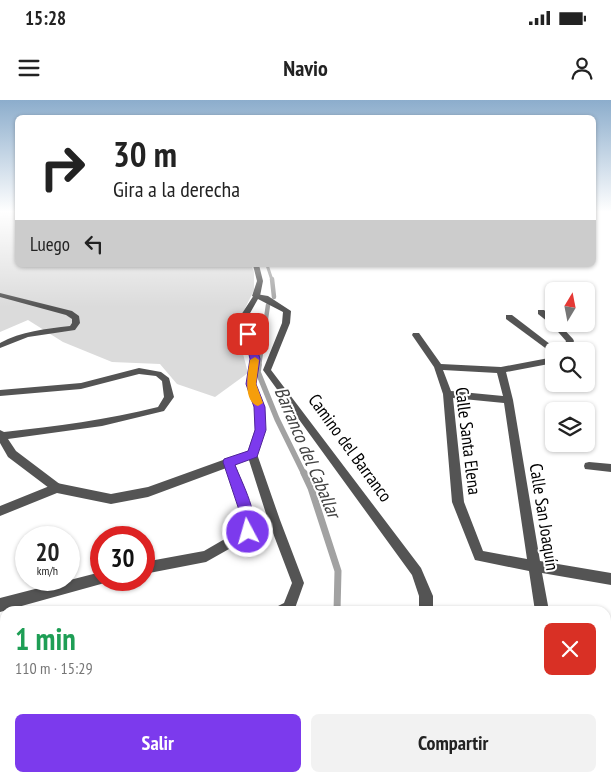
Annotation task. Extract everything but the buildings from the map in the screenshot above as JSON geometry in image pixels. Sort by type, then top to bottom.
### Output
[{"type":"street","points":[[256,267],[260,281],[260,297],[245,315],[255,359],[251,384],[260,407],[260,430],[252,454],[298,583],[290,606]]},
{"type":"street","points":[[0,295],[69,313],[76,318],[76,323],[72,328],[28,334],[0,346]]},
{"type":"street","name":"Camino del Barranco","points":[[260,297],[287,311],[286,323],[267,370],[417,572],[426,596],[426,606]]},
{"type":"street","points":[[541,312],[545,315]]},
{"type":"street","points":[[509,317],[545,344]]},
{"type":"street","name":"Calle Santa Elena","points":[[416,335],[438,367],[448,394],[458,502],[479,556],[534,566]]},
{"type":"street","points":[[438,367],[501,370],[545,362]]},
{"type":"street","name":"Calle San Joaquín","points":[[501,370],[508,400],[541,606]]},
{"type":"street","points":[[0,393],[81,386],[140,371],[158,374],[166,380],[168,397],[161,409],[83,426],[2,440],[12,454],[57,488],[111,499],[148,492],[252,454]]},
{"type":"street","points":[[448,394],[508,400]]},
{"type":"street","points":[[155,566],[206,556],[248,532],[248,516],[229,462]]},
{"type":"street","points":[[588,466],[611,468]]},
{"type":"street","points":[[0,511],[57,488]]},
{"type":"street","points":[[534,566],[611,579]]},
{"type":"street","points":[[0,605],[90,581]]},
{"type":"shaded area","points":[[0,243],[15,243],[15,267],[252,267],[254,272],[254,290],[236,327],[248,373],[215,397],[177,384],[160,364],[112,362],[63,342],[28,320],[0,332]]},
{"type":"waterway","name":"Barranco del Caballar","points":[[268,267],[272,280]]},
{"type":"waterway","name":"Barranco del Caballar","points":[[272,279],[274,297]]},
{"type":"waterway","name":"Barranco del Caballar","points":[[259,366],[268,305]]},
{"type":"waterway","name":"Barranco del Caballar","points":[[259,365],[258,372],[277,419],[304,474]]},
{"type":"waterway","name":"Barranco del Caballar","points":[[304,473],[311,488],[338,571],[337,606]]},
{"type":"slow traffic","points":[[255,360],[251,384],[258,403]]},
{"type":"route","points":[[248,334],[255,359],[251,384],[260,407],[260,430],[252,454],[229,462],[248,516],[248,532]]}]
